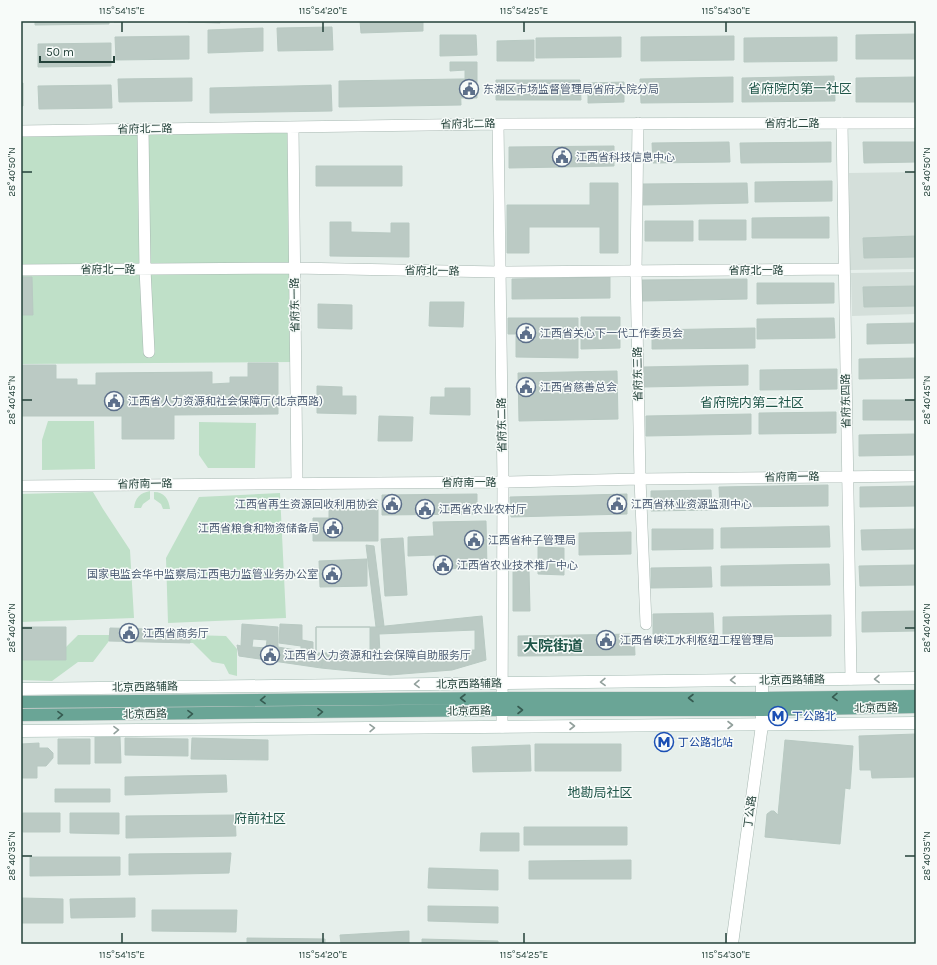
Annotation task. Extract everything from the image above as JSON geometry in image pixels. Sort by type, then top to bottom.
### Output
[{"type":"main road","name":"北京西路辅路","points":[[21,688],[916,678]]},
{"type":"main road","name":"丁公路","points":[[732,944],[762,725],[762,680]]},
{"type":"main road","name":"北京西路","points":[[21,715],[762,698],[916,696]]},
{"type":"main road","name":"北京西路","points":[[21,702],[502,704],[762,710],[916,707]]},
{"type":"main road","points":[[21,731],[916,723]]},
{"type":"street","name":"省府东三路","points":[[638,123],[636,271],[640,479],[646,624]]},
{"type":"street","name":"省府东四路","points":[[842,123],[851,679]]},
{"type":"street","name":"省府北二路","points":[[21,131],[498,124],[916,123]]},
{"type":"street","name":"省府东二路","points":[[498,124],[502,482],[502,727]]},
{"type":"street","name":"省府东一路","points":[[293,127],[297,483]]},
{"type":"street","points":[[143,130],[145,269],[149,352]]},
{"type":"street","name":"省府北一路","points":[[21,270],[294,268],[499,272],[844,269]]},
{"type":"street","name":"省府南一路","points":[[21,486],[502,482],[916,476]]},
{"type":"shaded area","points":[[916,172],[916,269],[850,270],[849,173]]},
{"type":"shaded area","points":[[916,272],[916,314],[852,316],[851,273]]},
{"type":"green space","points":[[290,131],[293,362],[21,364],[21,137]]},
{"type":"green space","points":[[48,421],[94,421],[95,469],[42,470],[42,440]]},
{"type":"green space","points":[[199,422],[256,423],[255,468],[208,468],[199,455]]},
{"type":"green space","points":[[150,491],[150,499],[143,504],[141,508],[134,508],[139,496]]},
{"type":"green space","points":[[93,492],[130,550],[134,618],[21,622],[21,494]]},
{"type":"green space","points":[[154,492],[161,493],[165,497],[170,509],[163,509],[161,504],[154,499]]},
{"type":"green space","points":[[280,493],[286,618],[168,623],[166,558],[199,497]]},
{"type":"green space","points":[[78,635],[110,635],[109,641],[93,662],[78,662],[52,681],[21,680],[21,660],[66,660],[66,647]]},
{"type":"green space","points":[[190,635],[226,636],[237,649],[237,676],[229,674],[224,664],[212,662],[193,643],[190,643]]},
{"type":"building","points":[[35,21],[109,21],[109,24],[35,25]]},
{"type":"building","points":[[114,21],[188,21],[114,22]]},
{"type":"building","points":[[220,21],[220,23],[188,22]]},
{"type":"building","points":[[360,21],[423,21],[423,31],[361,33]]},
{"type":"building","points":[[332,27],[333,50],[278,51],[277,28]]},
{"type":"building","points":[[263,28],[263,51],[208,53],[208,30]]},
{"type":"building","points":[[916,34],[916,59],[856,59],[856,35]]},
{"type":"building","points":[[440,35],[476,35],[477,55],[440,56]]},
{"type":"building","points":[[189,36],[189,59],[116,60],[115,37]]},
{"type":"building","points":[[734,36],[734,60],[641,61],[641,37]]},
{"type":"building","points":[[621,37],[621,57],[536,58],[536,38]]},
{"type":"building","points":[[837,37],[837,61],[744,62],[744,38]]},
{"type":"building","points":[[534,40],[534,61],[497,61],[497,41]]},
{"type":"building","points":[[111,43],[111,66],[38,67],[38,44]]},
{"type":"building","name":"东湖区市场监督管理局省府大院分局","points":[[450,62],[477,62],[477,98],[461,98],[460,79],[465,79],[465,70],[450,71]]},
{"type":"building","points":[[834,76],[835,101],[742,102],[742,78]]},
{"type":"building","points":[[733,77],[733,102],[641,103],[640,79]]},
{"type":"building","points":[[916,77],[916,102],[856,102],[856,78]]},
{"type":"building","points":[[192,78],[192,101],[119,102],[118,79]]},
{"type":"building","points":[[460,79],[461,105],[339,107],[339,81]]},
{"type":"building","points":[[496,80],[580,80],[581,100],[496,100]]},
{"type":"building","points":[[624,82],[624,102],[588,103],[588,83]]},
{"type":"building","points":[[21,83],[23,83],[23,106],[21,106]]},
{"type":"building","points":[[111,85],[112,108],[39,109],[38,86]]},
{"type":"building","points":[[331,85],[332,111],[210,113],[210,88]]},
{"type":"building","points":[[729,142],[730,162],[653,163],[652,143]]},
{"type":"building","points":[[831,142],[831,162],[741,163],[740,143]]},
{"type":"building","points":[[863,142],[916,142],[916,162],[864,163]]},
{"type":"building","name":"江西省科技信息中心","points":[[614,146],[614,166],[509,168],[509,147]]},
{"type":"building","points":[[316,166],[402,166],[402,186],[316,186]]},
{"type":"building","points":[[832,181],[832,201],[755,202],[755,182]]},
{"type":"building","points":[[590,183],[618,183],[618,253],[600,253],[600,227],[529,227],[529,253],[507,253],[507,205],[590,205]]},
{"type":"building","points":[[747,183],[748,203],[642,205],[642,184]]},
{"type":"building","points":[[829,217],[829,238],[752,238],[752,218]]},
{"type":"building","points":[[699,220],[746,220],[746,240],[699,240]]},
{"type":"building","points":[[645,221],[693,221],[693,241],[645,241]]},
{"type":"building","points":[[330,222],[351,222],[351,232],[391,233],[391,223],[409,223],[409,257],[330,256]]},
{"type":"building","points":[[916,236],[916,257],[864,258],[863,238]]},
{"type":"building","points":[[21,277],[32,277],[33,315],[21,315]]},
{"type":"building","points":[[610,277],[610,298],[512,299],[512,279]]},
{"type":"building","points":[[747,279],[747,299],[642,301],[642,280]]},
{"type":"building","points":[[757,283],[834,283],[834,303],[757,304]]},
{"type":"building","points":[[916,286],[916,306],[864,307],[863,287]]},
{"type":"building","points":[[430,302],[464,302],[463,327],[429,326]]},
{"type":"building","points":[[318,304],[352,305],[352,329],[318,328]]},
{"type":"building","points":[[581,317],[620,317],[620,348],[581,349]]},
{"type":"building","points":[[508,318],[578,318],[578,358],[516,357],[516,334],[508,334]]},
{"type":"building","points":[[834,318],[835,338],[757,339],[757,319]]},
{"type":"building","points":[[916,323],[916,343],[867,344],[867,324]]},
{"type":"building","points":[[755,328],[755,348],[652,349],[652,330]]},
{"type":"building","points":[[916,358],[916,378],[859,379],[859,359]]},
{"type":"building","points":[[248,363],[278,363],[278,414],[174,415],[174,439],[122,439],[122,416],[21,416],[21,365],[56,365],[56,379],[77,379],[77,385],[96,385],[96,373],[212,372],[212,384],[230,383],[230,377],[248,377]]},
{"type":"building","points":[[748,365],[748,385],[643,387],[643,367]]},
{"type":"building","points":[[837,369],[837,389],[760,390],[760,370]]},
{"type":"building","points":[[617,371],[618,419],[519,421],[518,373]]},
{"type":"building","points":[[317,386],[342,387],[342,396],[356,396],[356,414],[317,413]]},
{"type":"building","points":[[445,388],[470,388],[470,415],[430,414],[431,397],[445,397]]},
{"type":"building","points":[[863,400],[916,400],[916,420],[863,420]]},
{"type":"building","points":[[836,412],[836,433],[759,434],[759,413]]},
{"type":"building","points":[[751,414],[751,434],[646,436],[646,416]]},
{"type":"building","points":[[379,416],[413,417],[412,441],[378,441]]},
{"type":"building","points":[[914,434],[914,455],[859,456],[859,435]]},
{"type":"building","points":[[828,485],[828,506],[720,507],[719,487]]},
{"type":"building","points":[[916,486],[916,506],[860,507],[860,487]]},
{"type":"building","points":[[711,490],[712,510],[651,511],[651,491]]},
{"type":"building","points":[[477,494],[477,514],[382,515],[382,495]]},
{"type":"building","points":[[627,494],[627,514],[511,517],[510,497]]},
{"type":"building","points":[[329,500],[378,500],[378,541],[313,541],[313,518],[329,518]]},
{"type":"building","points":[[486,521],[487,568],[436,569],[435,555],[408,556],[408,537],[434,536],[433,522]]},
{"type":"building","points":[[829,526],[830,547],[721,548],[721,528]]},
{"type":"building","points":[[652,529],[713,529],[713,549],[652,550]]},
{"type":"building","points":[[916,529],[916,549],[862,550],[861,530]]},
{"type":"building","points":[[631,532],[631,554],[579,555],[579,533]]},
{"type":"building","points":[[403,538],[407,595],[385,596],[381,539]]},
{"type":"building","points":[[366,545],[374,546],[384,626],[376,627]]},
{"type":"building","points":[[538,547],[564,548],[564,575],[538,574]]},
{"type":"building","points":[[367,559],[367,586],[320,587],[319,561]]},
{"type":"building","points":[[829,564],[830,585],[721,586],[721,566]]},
{"type":"building","points":[[916,565],[916,585],[860,586],[859,566]]},
{"type":"building","points":[[711,567],[712,587],[651,588],[651,568]]},
{"type":"building","points":[[513,569],[529,569],[530,611],[513,611]]},
{"type":"building","points":[[916,611],[916,631],[862,632],[862,612]]},
{"type":"building","points":[[713,613],[714,633],[653,634],[653,614]]},
{"type":"building","points":[[831,615],[831,636],[723,637],[723,617]]},
{"type":"building","points":[[482,616],[486,660],[452,670],[390,675],[321,668],[323,660],[316,653],[316,627],[376,627]]},
{"type":"building","points":[[242,624],[278,627],[278,647],[301,651],[301,646],[279,643],[280,624],[302,625],[302,640],[313,642],[313,656],[300,654],[300,658],[323,660],[321,668],[239,656],[237,645],[241,646]],"holes":[[[253,639],[267,640],[266,648],[252,647]]]},
{"type":"building","points":[[21,627],[66,627],[66,660],[21,660]]},
{"type":"building","points":[[316,627],[370,627],[370,653],[316,653]]},
{"type":"building","points":[[110,628],[190,630],[190,643],[109,641]]},
{"type":"building","points":[[475,630],[475,650],[380,654],[379,634]]},
{"type":"building","points":[[634,634],[635,655],[518,656],[518,636]]},
{"type":"building","points":[[916,734],[916,777],[872,778],[871,770],[860,770],[859,736]]},
{"type":"building","points":[[95,737],[120,737],[121,763],[95,763]]},
{"type":"building","points":[[125,738],[188,739],[188,756],[125,755]]},
{"type":"building","points":[[192,738],[268,740],[268,760],[191,759]]},
{"type":"building","points":[[58,739],[90,739],[90,764],[58,764]]},
{"type":"building","points":[[785,740],[853,746],[850,789],[845,788],[840,844],[765,837],[767,814],[774,811],[778,815]]},
{"type":"building","points":[[39,743],[39,748],[48,748],[53,753],[53,758],[46,766],[37,766],[37,778],[21,778],[21,744]]},
{"type":"building","points":[[535,744],[621,744],[621,771],[535,771]]},
{"type":"building","points":[[530,745],[531,771],[473,772],[472,747]]},
{"type":"building","points":[[226,775],[227,792],[125,795],[125,777]]},
{"type":"building","points":[[55,789],[110,789],[110,802],[55,802]]},
{"type":"building","points":[[23,813],[60,813],[60,832],[23,832]]},
{"type":"building","points":[[70,813],[119,813],[119,834],[70,833]]},
{"type":"building","points":[[235,815],[236,836],[126,838],[126,816]]},
{"type":"building","points":[[524,827],[627,827],[627,845],[524,845]]},
{"type":"building","points":[[481,833],[519,833],[519,851],[480,851]]},
{"type":"building","points":[[231,853],[229,873],[129,875],[129,854]]},
{"type":"building","points":[[30,857],[120,857],[120,875],[30,876]]},
{"type":"building","points":[[631,860],[631,879],[529,879],[529,861]]},
{"type":"building","points":[[429,868],[498,870],[498,890],[428,888]]},
{"type":"building","points":[[21,898],[63,899],[63,923],[21,923]]},
{"type":"building","points":[[135,898],[135,917],[71,918],[70,899]]},
{"type":"building","points":[[428,906],[498,907],[498,923],[428,921]]},
{"type":"building","points":[[152,910],[237,910],[236,932],[152,931]]},
{"type":"building","points":[[409,931],[409,944],[341,944],[340,935]]},
{"type":"building","points":[[247,938],[325,939],[325,944],[247,944]]},
{"type":"building","points":[[422,939],[498,941],[498,944],[422,944]]},
{"type":"place","name":"东湖区市场监督管理局省府大院分局","points":[[469,89]]},
{"type":"place","name":"江西省科技信息中心","points":[[562,157]]},
{"type":"place","name":"江西省关心下一代工作委员会","points":[[526,333]]},
{"type":"place","name":"江西省慈善总会","points":[[526,387]]},
{"type":"place","name":"江西省人力资源和社会保障厅(北京西路)","points":[[114,401]]},
{"type":"place","name":"江西省再生资源回收利用协会","points":[[392,504]]},
{"type":"place","name":"江西省林业资源监测中心","points":[[617,504]]},
{"type":"place","name":"江西省农业农村厅","points":[[425,509]]},
{"type":"place","name":"江西省粮食和物资储备局","points":[[333,528]]},
{"type":"place","name":"江西省种子管理局","points":[[474,540]]},
{"type":"place","name":"江西省农业技术推广中心","points":[[443,565]]},
{"type":"place","name":"国家电监会华中监察局江西电力监管业务办公室","points":[[332,574]]},
{"type":"place","name":"江西省商务厅","points":[[129,633]]},
{"type":"place","name":"江西省峡江水利枢纽工程管理局","points":[[606,640]]},
{"type":"place","name":"江西省人力资源和社会保障自助服务厅","points":[[270,655]]},
{"type":"place","name":"丁公路北","points":[[778,716]]},
{"type":"place","name":"丁公路北站","points":[[664,742]]},
{"type":"district","name":"省府院内第一社区","points":[[800,88]]},
{"type":"district","name":"省府院内第二社区","points":[[752,402]]},
{"type":"district","name":"大院街道","points":[[553,646]]},
{"type":"district","name":"地勘局社区","points":[[600,792]]},
{"type":"district","name":"府前社区","points":[[260,818]]}]
